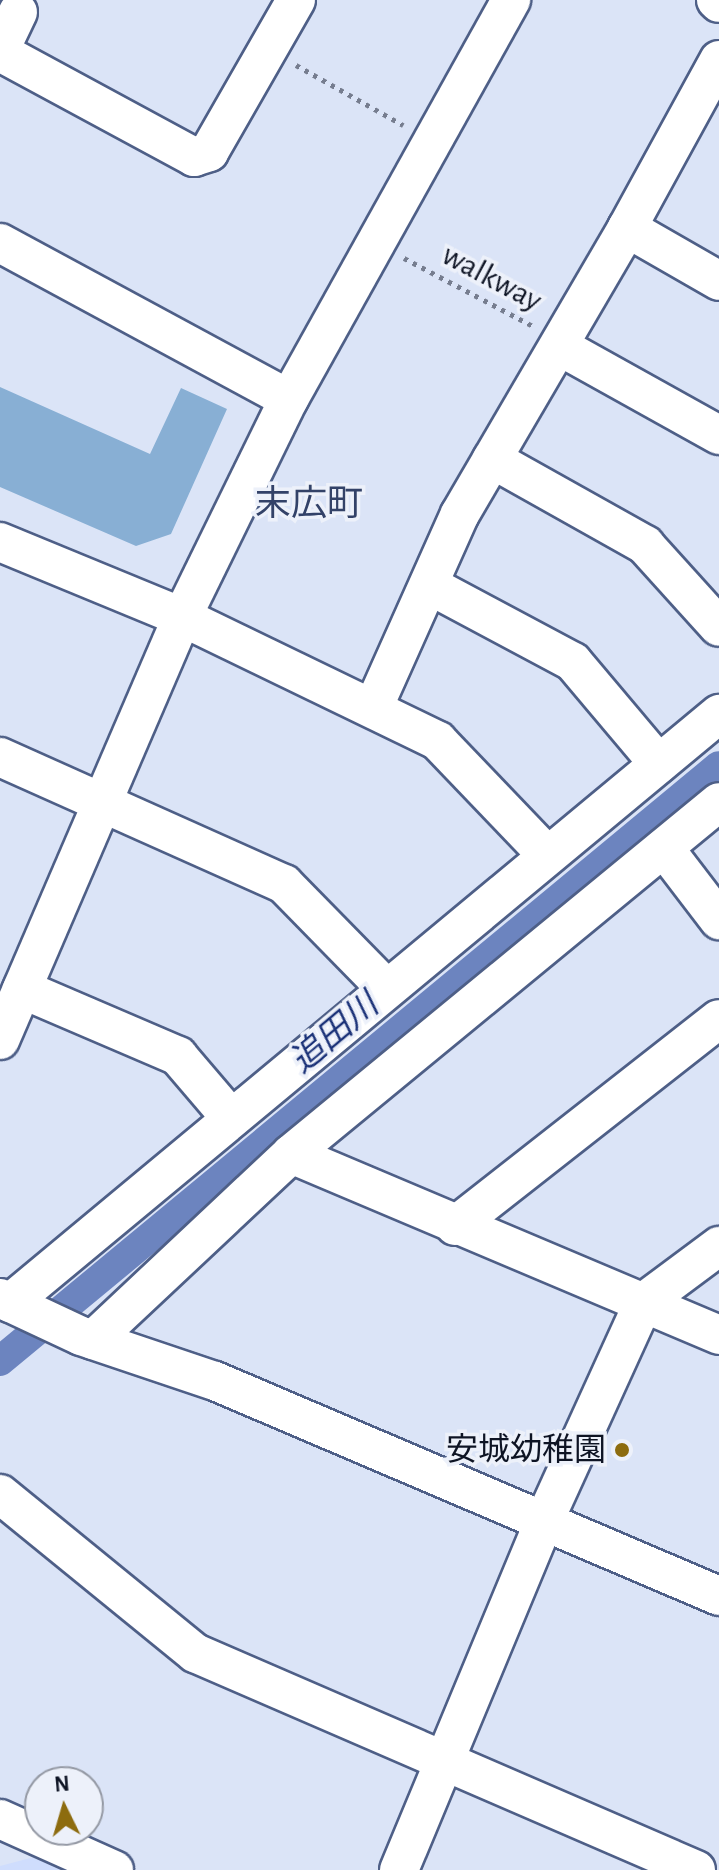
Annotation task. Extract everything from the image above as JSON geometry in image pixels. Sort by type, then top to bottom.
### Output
[{"type":"street","points":[[18,12],[0,51],[194,157],[209,152],[271,51],[296,0]]},
{"type":"street","points":[[0,1040],[182,617],[289,399],[511,0]]},
{"type":"street","points":[[374,706],[429,585],[492,459],[627,228],[719,60]]},
{"type":"street","points":[[627,228],[719,281]]},
{"type":"street","points":[[0,243],[289,399]]},
{"type":"street","points":[[561,344],[719,435]]},
{"type":"street","points":[[492,459],[645,545],[719,627]]},
{"type":"street","points":[[0,542],[182,617],[374,706],[449,750],[547,855]]},
{"type":"street","points":[[429,585],[573,662],[659,764]]},
{"type":"street","points":[[719,714],[9,1303],[87,1338],[215,1381],[719,1596]]},
{"type":"street","points":[[0,757],[284,884],[386,988]]},
{"type":"street","points":[[87,1338],[291,1154],[719,802]]},
{"type":"street","points":[[664,848],[719,920]]},
{"type":"street","points":[[22,989],[178,1056],[231,1118]]},
{"type":"street","points":[[455,1226],[719,1019]]},
{"type":"street","points":[[291,1154],[455,1226],[719,1335]]},
{"type":"street","points":[[399,1870],[544,1521],[644,1302],[719,1246]]},
{"type":"street","points":[[0,1494],[195,1653],[696,1870]]},
{"type":"street","points":[[0,1819],[114,1870]]},
{"type":"path","points":[[271,51],[403,125]]},
{"type":"path","name":"walkway","points":[[401,260],[561,344]]},
{"type":"shaded area","points":[[42,1855],[68,1870],[0,1870],[0,1866]]},
{"type":"building","points":[[0,387],[150,454],[181,388],[227,409],[171,534],[136,546],[0,487]]},
{"type":"waterway","name":"追田川","points":[[0,1361],[719,766]]},
{"type":"place","name":"安城幼稚園","points":[[622,1450]]},
{"type":"district","name":"末広町","points":[[309,505]]}]
